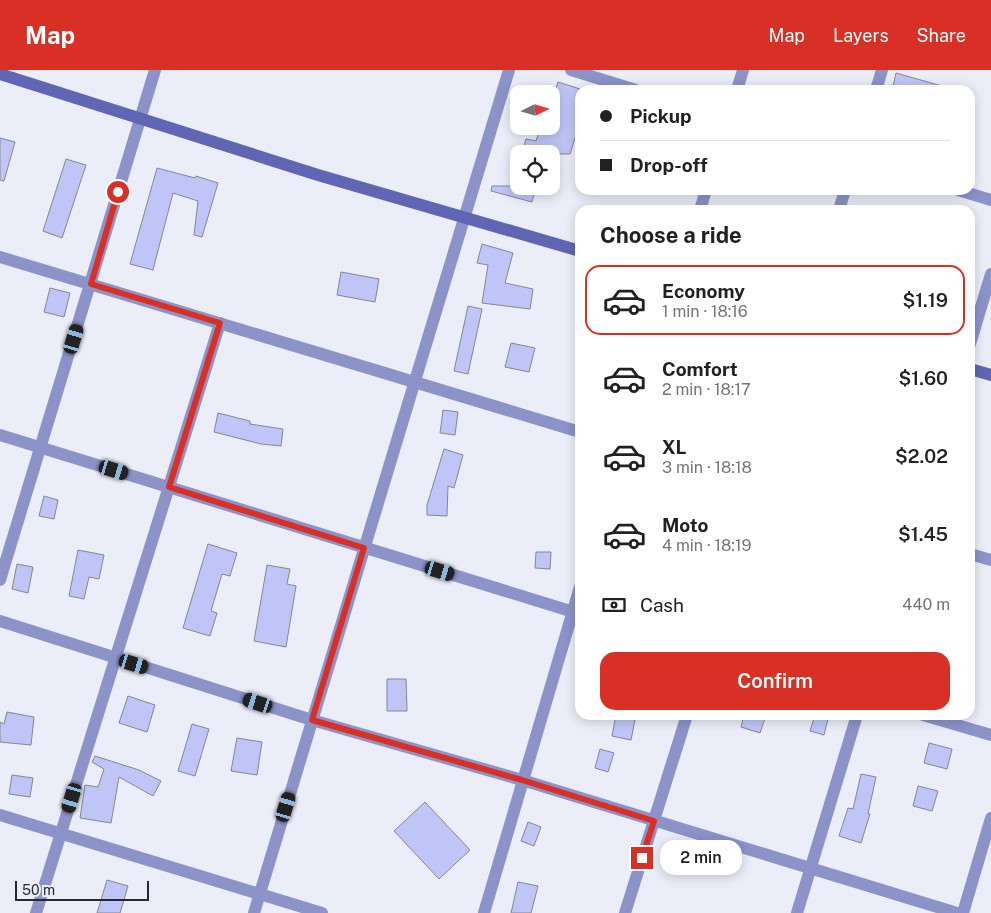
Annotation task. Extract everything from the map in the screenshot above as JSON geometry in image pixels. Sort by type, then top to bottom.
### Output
[{"type":"main road","points":[[0,74],[318,175],[575,250]]},
{"type":"main road","points":[[975,370],[991,375]]},
{"type":"street","points":[[0,580],[155,70]]},
{"type":"street","points":[[254,913],[509,70]]},
{"type":"street","points":[[572,70],[620,85]]},
{"type":"street","points":[[738,85],[743,70]]},
{"type":"street","points":[[878,85],[882,70]]},
{"type":"street","points":[[974,195],[991,200]]},
{"type":"street","points":[[0,257],[575,430]]},
{"type":"street","points":[[975,327],[991,274]]},
{"type":"street","points":[[36,913],[220,323]]},
{"type":"street","points":[[0,435],[575,612]]},
{"type":"street","points":[[975,555],[991,560]]},
{"type":"street","points":[[484,913],[522,780],[575,615]]},
{"type":"street","points":[[0,621],[312,720],[522,780],[811,870],[957,913]]},
{"type":"street","points":[[625,913],[685,720]]},
{"type":"street","points":[[797,913],[856,720]]},
{"type":"street","points":[[940,720],[991,735]]},
{"type":"street","points":[[0,815],[322,913]]},
{"type":"street","points":[[963,913],[991,818]]},
{"type":"building","points":[[896,73],[938,85],[893,85]]},
{"type":"building","points":[[558,82],[575,87],[575,138],[570,154],[560,154],[560,145],[524,145],[526,139],[536,141],[538,135],[560,135],[560,85],[557,85]]},
{"type":"building","points":[[0,138],[15,142],[4,181],[0,180]]},
{"type":"building","points":[[66,159],[86,165],[62,238],[43,231]]},
{"type":"building","points":[[157,168],[195,178],[196,176],[218,183],[202,237],[194,235],[198,201],[173,193],[153,270],[130,264]]},
{"type":"building","points":[[492,186],[510,186],[510,195],[534,195],[532,202],[491,191]]},
{"type":"building","points":[[482,244],[513,253],[505,283],[533,289],[530,309],[482,303],[488,265],[477,263]]},
{"type":"building","points":[[341,272],[379,279],[375,302],[337,295]]},
{"type":"building","points":[[50,288],[70,293],[64,317],[44,312]]},
{"type":"building","points":[[468,306],[482,309],[468,374],[454,371]]},
{"type":"building","points":[[511,343],[535,348],[529,372],[505,367]]},
{"type":"building","points":[[443,410],[458,412],[455,435],[440,433]]},
{"type":"building","points":[[218,413],[250,421],[250,424],[283,429],[281,446],[261,444],[214,432]]},
{"type":"building","points":[[444,449],[463,455],[454,488],[448,486],[447,516],[427,515],[427,505]]},
{"type":"building","points":[[44,496],[58,500],[54,519],[39,516]]},
{"type":"building","points":[[208,544],[237,553],[230,576],[222,574],[211,611],[217,613],[210,636],[183,628]]},
{"type":"building","points":[[78,550],[104,555],[99,579],[89,577],[84,599],[69,596]]},
{"type":"building","points":[[536,552],[551,552],[550,569],[535,568]]},
{"type":"building","points":[[17,564],[33,567],[28,593],[12,589]]},
{"type":"building","points":[[267,565],[290,569],[287,584],[296,586],[286,647],[254,641]]},
{"type":"building","points":[[387,679],[406,679],[407,711],[387,711]]},
{"type":"building","points":[[128,696],[155,705],[147,732],[119,723]]},
{"type":"building","points":[[7,712],[34,717],[31,745],[0,742],[0,722],[4,724]]},
{"type":"building","points":[[615,720],[635,720],[631,740],[612,736]]},
{"type":"building","points":[[743,720],[764,720],[760,733],[741,727]]},
{"type":"building","points":[[813,720],[828,720],[824,735],[810,731]]},
{"type":"building","points":[[192,724],[209,729],[195,776],[178,771]]},
{"type":"building","points":[[237,738],[262,742],[257,775],[231,771]]},
{"type":"building","points":[[929,743],[952,749],[947,769],[924,763]]},
{"type":"building","points":[[600,749],[614,753],[608,772],[595,768]]},
{"type":"building","points":[[95,756],[139,770],[161,781],[153,796],[119,777],[111,823],[80,818],[85,785],[98,787],[104,769],[92,762]]},
{"type":"building","points":[[861,774],[876,777],[868,814],[870,814],[861,843],[839,836],[848,808],[853,809]]},
{"type":"building","points":[[12,775],[33,778],[30,797],[9,794]]},
{"type":"building","points":[[918,786],[938,791],[932,811],[913,806]]},
{"type":"building","points":[[425,802],[470,850],[439,879],[394,831]]},
{"type":"building","points":[[528,822],[541,827],[534,846],[521,841]]},
{"type":"building","points":[[107,880],[128,886],[120,913],[97,913]]},
{"type":"building","points":[[518,882],[538,886],[531,913],[511,913]]},
{"type":"route","points":[[118,192],[91,284],[220,323],[169,487],[364,548],[312,720],[522,780],[654,821],[642,858]]}]
